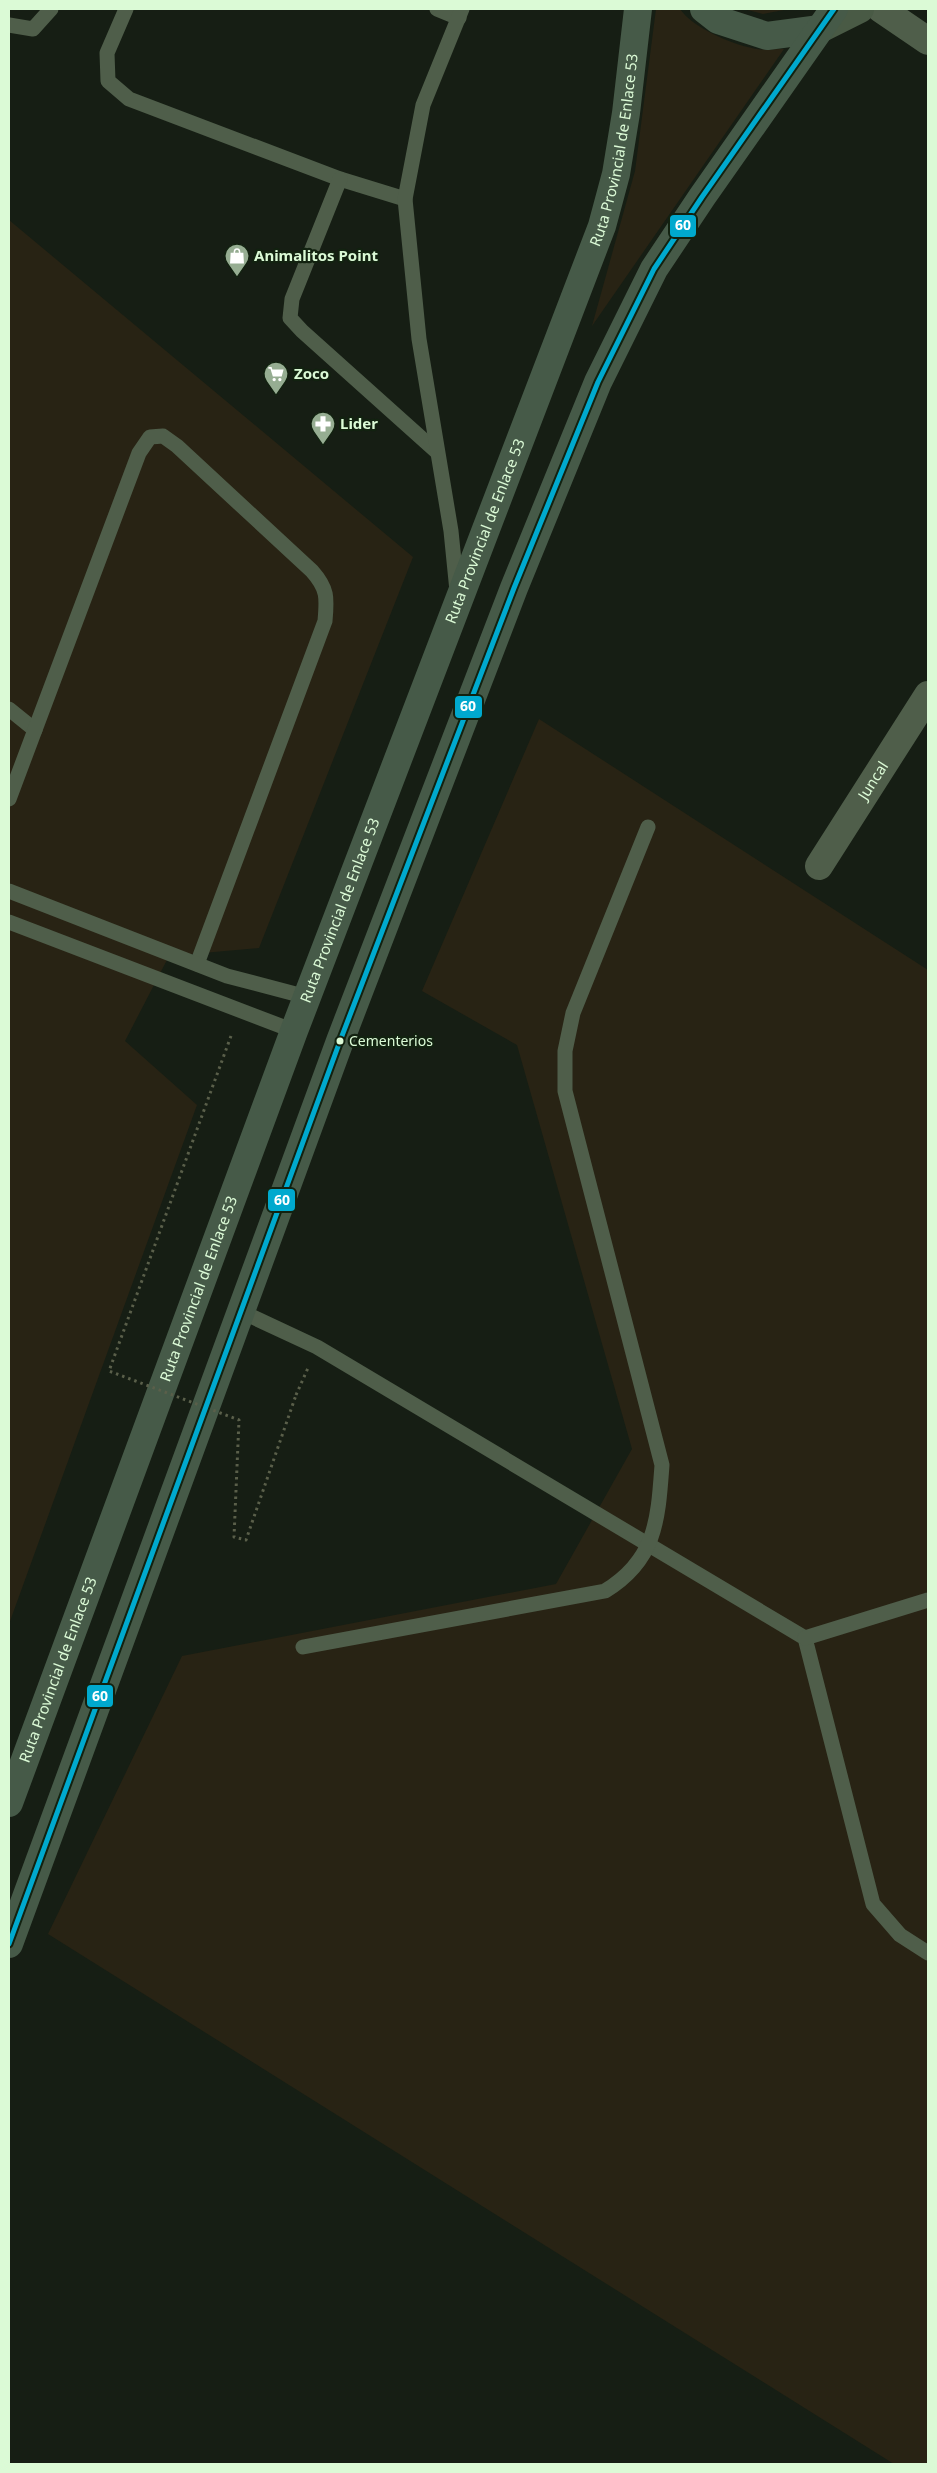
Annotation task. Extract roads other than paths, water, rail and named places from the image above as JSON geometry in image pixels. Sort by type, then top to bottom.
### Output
[{"type":"main road","name":"Ruta Provincial de Enlace 53","points":[[9,1804],[294,1031],[602,226],[618,165],[638,9]]},
{"type":"main road","points":[[704,9],[718,20],[767,36],[860,9]]},
{"type":"main road","points":[[9,1944],[340,1041],[514,588],[598,382],[654,269],[827,19]]},
{"type":"street","points":[[881,9],[928,41]]},
{"type":"street","name":"Juncal","points":[[819,866],[928,695]]},
{"type":"lane","points":[[9,24],[33,29],[51,9]]},
{"type":"lane","points":[[126,9],[106,53],[108,81],[129,99],[340,179],[405,198]]},
{"type":"lane","points":[[437,9],[460,13],[423,105],[405,198],[419,339],[451,531],[458,600]]},
{"type":"lane","points":[[340,179],[292,299],[290,318],[302,331],[437,452]]},
{"type":"lane","points":[[9,798],[139,452],[150,437],[163,436],[177,446],[312,571],[322,582],[327,596],[325,620],[197,964]]},
{"type":"lane","points":[[9,709],[34,730]]},
{"type":"lane","points":[[303,1647],[605,1591],[620,1582],[637,1566],[649,1546],[658,1513],[662,1465],[565,1091],[565,1051],[573,1013],[648,827]]},
{"type":"lane","points":[[9,891],[227,976],[307,997]]},
{"type":"lane","points":[[9,922],[294,1031]]},
{"type":"lane","points":[[242,1312],[317,1347],[805,1638],[873,1904],[900,1935],[928,1953]]},
{"type":"lane","points":[[805,1638],[928,1600]]},
{"type":"place","name":"Animalitos Point","points":[[237,277]]},
{"type":"place","name":"Zoco","points":[[276,395]]},
{"type":"place","name":"Lider","points":[[323,445]]},
{"type":"place","name":"Cementerios","points":[[340,1041]]}]
